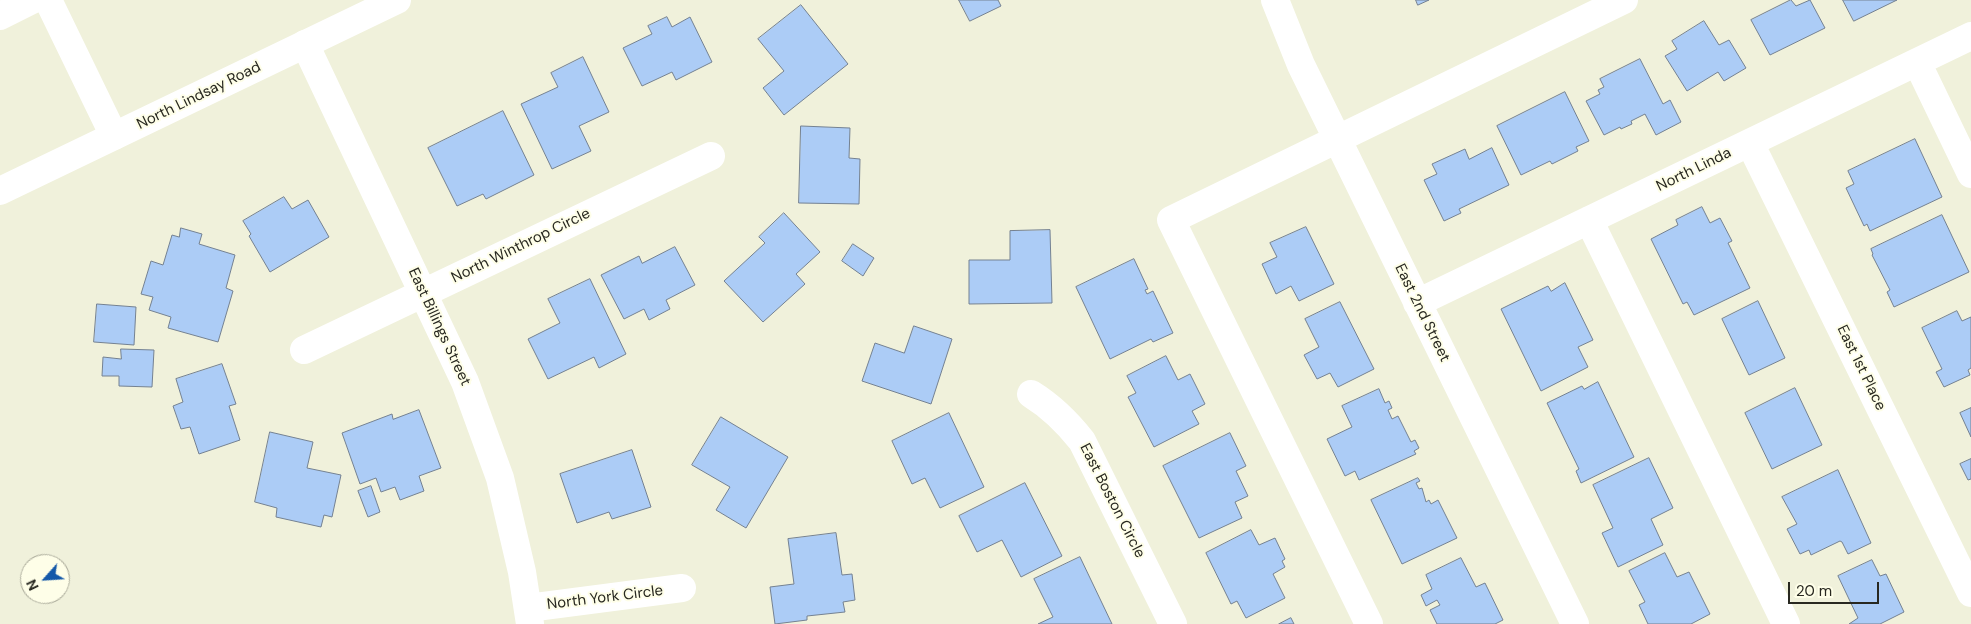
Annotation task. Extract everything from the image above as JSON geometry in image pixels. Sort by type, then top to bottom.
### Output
[{"type":"street","points":[[0,16],[32,0]]},
{"type":"street","points":[[48,0],[114,136]]},
{"type":"street","name":"North Lindsay Road","points":[[0,191],[397,0]]},
{"type":"street","name":"East 2nd Street","points":[[1275,0],[1301,65],[1576,624]]},
{"type":"street","points":[[1369,624],[1171,220],[1624,0]]},
{"type":"street","name":"North Linda","points":[[1417,303],[1971,36]]},
{"type":"street","name":"East Billings Street","points":[[306,44],[465,382],[500,478],[522,572],[529,616]]},
{"type":"street","points":[[1917,62],[1971,174]]},
{"type":"street","name":"East 1st Place","points":[[1750,143],[1971,593]]},
{"type":"street","name":"North Winthrop Circle","points":[[304,350],[711,156]]},
{"type":"street","points":[[1589,220],[1786,624]]},
{"type":"street","name":"East Boston Circle","points":[[1031,394],[1067,422],[1082,441],[1174,624]]},
{"type":"street","name":"North York Circle","points":[[529,616],[682,588]]},
{"type":"building","points":[[959,0],[998,0],[1001,6],[970,21]]},
{"type":"building","points":[[1416,0],[1429,0],[1418,5]]},
{"type":"building","points":[[1791,0],[1796,6],[1810,0],[1825,28],[1770,55],[1751,20]]},
{"type":"building","points":[[1843,0],[1897,0],[1854,21]]},
{"type":"building","points":[[801,5],[848,64],[784,115],[763,88],[784,71],[758,39]]},
{"type":"building","points":[[667,17],[672,27],[690,17],[712,62],[676,80],[672,72],[642,86],[623,48],[652,34],[648,26]]},
{"type":"building","points":[[1704,21],[1719,45],[1729,40],[1746,68],[1724,81],[1718,72],[1687,91],[1665,56],[1677,49],[1672,41]]},
{"type":"building","points":[[583,57],[609,112],[579,126],[591,151],[552,169],[521,104],[558,87],[551,73]]},
{"type":"building","points":[[1640,59],[1663,104],[1670,100],[1681,122],[1656,135],[1645,114],[1631,121],[1632,124],[1621,129],[1620,127],[1604,135],[1586,101],[1600,94],[1598,90],[1604,87],[1600,79]]},
{"type":"building","points":[[1565,92],[1589,141],[1576,147],[1578,151],[1552,164],[1550,161],[1521,175],[1497,126]]},
{"type":"building","points":[[503,111],[534,175],[486,199],[483,194],[457,206],[428,148]]},
{"type":"building","points":[[801,126],[850,128],[849,158],[860,159],[859,204],[799,203]]},
{"type":"building","points":[[1915,139],[1942,197],[1870,231],[1867,224],[1864,226],[1846,188],[1854,184],[1848,171]]},
{"type":"building","points":[[1492,148],[1509,185],[1459,209],[1461,213],[1444,221],[1424,180],[1437,174],[1432,164],[1465,149],[1469,159]]},
{"type":"building","points":[[284,197],[292,209],[308,200],[329,237],[270,272],[249,236],[251,234],[243,221]]},
{"type":"building","points":[[1702,207],[1710,223],[1720,218],[1732,241],[1728,243],[1750,288],[1694,315],[1687,302],[1683,304],[1651,239],[1678,225],[1676,220]]},
{"type":"building","points":[[784,213],[820,252],[796,274],[805,284],[763,322],[724,281],[765,243],[759,237]]},
{"type":"building","points":[[1942,215],[1969,272],[1894,307],[1887,292],[1890,290],[1872,255],[1871,249]]},
{"type":"building","points":[[1306,227],[1334,284],[1299,301],[1291,286],[1276,294],[1262,264],[1277,257],[1270,243]]},
{"type":"building","points":[[181,228],[202,234],[199,244],[235,255],[226,288],[233,291],[218,342],[168,328],[171,317],[149,310],[153,297],[141,294],[151,261],[163,265],[172,235],[179,237]]},
{"type":"building","points":[[1050,230],[1052,303],[969,304],[969,260],[1010,260],[1010,231]]},
{"type":"building","points":[[853,244],[874,258],[863,276],[842,261]]},
{"type":"building","points":[[675,247],[695,285],[666,300],[670,309],[649,320],[644,309],[624,319],[601,275],[639,256],[642,263]]},
{"type":"building","points":[[1134,259],[1148,289],[1145,290],[1147,294],[1153,291],[1173,333],[1153,342],[1151,339],[1110,359],[1076,287]]},
{"type":"building","points":[[590,279],[626,354],[599,368],[594,357],[548,379],[528,339],[560,323],[548,299]]},
{"type":"building","points":[[1565,283],[1593,340],[1578,347],[1588,367],[1541,391],[1501,309],[1548,286],[1551,291]]},
{"type":"building","points":[[1758,301],[1785,358],[1749,375],[1722,319]]},
{"type":"building","points":[[1340,302],[1374,369],[1338,387],[1330,373],[1317,379],[1304,355],[1319,347],[1305,319]]},
{"type":"building","points":[[97,304],[136,307],[134,345],[94,342]]},
{"type":"building","points":[[1957,311],[1962,321],[1971,317],[1971,368],[1968,370],[1970,375],[1944,387],[1936,372],[1942,369],[1922,328]]},
{"type":"building","points":[[914,326],[952,339],[931,404],[862,381],[875,343],[904,353]]},
{"type":"building","points":[[121,349],[154,350],[152,387],[119,386],[119,376],[102,376],[103,357],[121,359]]},
{"type":"building","points":[[1166,356],[1178,380],[1190,374],[1205,404],[1192,411],[1199,424],[1154,447],[1128,397],[1136,393],[1127,376]]},
{"type":"building","points":[[222,364],[236,404],[229,406],[240,440],[199,454],[190,427],[181,429],[173,406],[183,402],[176,379]]},
{"type":"building","points":[[1598,382],[1634,457],[1581,483],[1576,471],[1579,469],[1547,403],[1582,386],[1584,389]]},
{"type":"building","points":[[1795,388],[1822,445],[1772,469],[1745,413]]},
{"type":"building","points":[[1379,389],[1385,403],[1389,401],[1392,408],[1388,410],[1392,419],[1398,416],[1411,442],[1415,440],[1419,448],[1414,451],[1416,454],[1359,480],[1355,471],[1345,476],[1327,439],[1352,427],[1342,406]]},
{"type":"building","points":[[1971,408],[1971,437],[1960,413]]},
{"type":"building","points":[[419,410],[441,468],[419,476],[424,491],[400,500],[395,487],[381,492],[376,478],[360,484],[342,433],[392,414],[393,419]]},
{"type":"building","points":[[949,413],[984,487],[940,508],[925,478],[912,484],[892,441]]},
{"type":"building","points":[[721,417],[788,457],[746,528],[716,510],[730,487],[692,465]]},
{"type":"building","points":[[270,432],[313,442],[307,468],[341,475],[332,517],[324,515],[321,527],[276,517],[277,508],[255,502]]},
{"type":"building","points":[[1230,433],[1246,466],[1236,471],[1248,496],[1235,502],[1242,518],[1199,538],[1163,466]]},
{"type":"building","points":[[632,450],[651,507],[612,519],[609,512],[577,523],[560,474]]},
{"type":"building","points":[[1649,458],[1673,508],[1651,519],[1663,545],[1618,567],[1602,533],[1613,528],[1593,485]]},
{"type":"building","points":[[1971,459],[1971,479],[1968,480],[1960,464]]},
{"type":"building","points":[[1838,470],[1871,543],[1848,554],[1840,541],[1811,555],[1809,550],[1800,554],[1787,529],[1797,524],[1782,497]]},
{"type":"building","points":[[1418,478],[1420,481],[1416,483],[1419,489],[1422,488],[1426,502],[1429,500],[1431,504],[1438,500],[1457,538],[1402,564],[1371,500]]},
{"type":"building","points":[[1025,483],[1062,556],[1021,577],[1002,540],[977,552],[959,516]]},
{"type":"building","points":[[371,486],[380,512],[368,517],[358,491]]},
{"type":"building","points":[[1251,530],[1259,545],[1275,538],[1285,559],[1282,561],[1285,567],[1273,574],[1285,598],[1246,618],[1237,601],[1231,604],[1206,553]]},
{"type":"building","points":[[836,533],[842,575],[852,574],[855,600],[843,602],[845,612],[807,616],[807,620],[775,624],[770,587],[794,584],[788,539]]},
{"type":"building","points":[[1665,553],[1677,577],[1689,572],[1710,614],[1691,624],[1648,624],[1639,605],[1645,602],[1629,571]]},
{"type":"building","points":[[1080,557],[1112,624],[1038,624],[1053,617],[1034,579]]},
{"type":"building","points":[[1461,558],[1476,587],[1485,583],[1503,620],[1495,624],[1437,624],[1430,610],[1440,605],[1437,600],[1426,606],[1421,595],[1432,589],[1426,575]]},
{"type":"building","points":[[1872,560],[1880,576],[1886,574],[1904,612],[1880,624],[1849,624],[1858,618],[1838,576]]},
{"type":"building","points":[[1291,618],[1294,624],[1279,624]]}]
